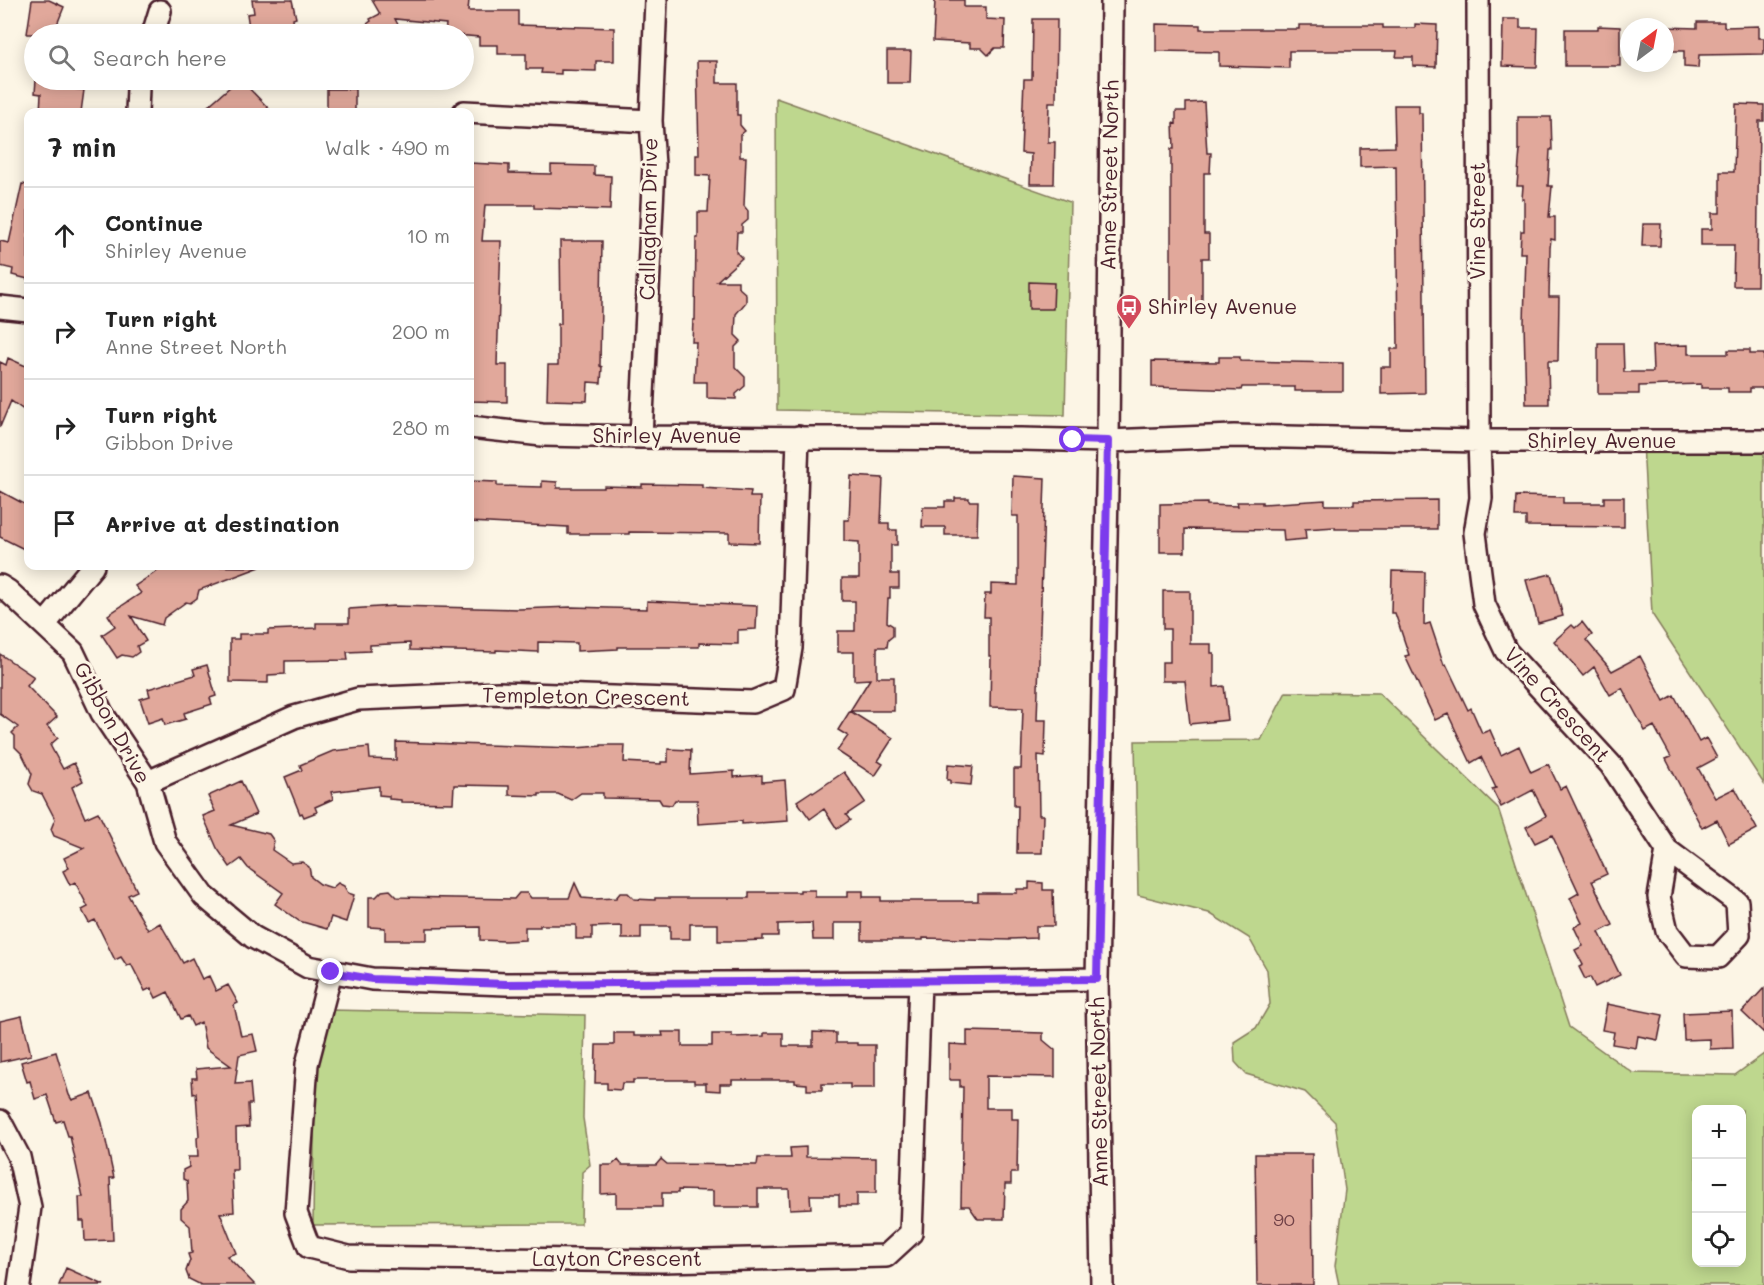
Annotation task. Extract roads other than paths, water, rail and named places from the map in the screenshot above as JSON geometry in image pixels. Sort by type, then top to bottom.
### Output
[{"type":"street","name":"Callaghan Drive","points":[[641,437],[654,165],[651,121],[656,0]]},
{"type":"street","name":"Anne Street North","points":[[1102,1285],[1097,979],[1108,441],[1112,0]]},
{"type":"street","name":"Vine Street","points":[[1478,0],[1479,441]]},
{"type":"street","points":[[156,24],[160,11]]},
{"type":"street","points":[[136,108],[138,90]]},
{"type":"street","points":[[474,112],[651,121]]},
{"type":"street","points":[[0,307],[24,310]]},
{"type":"street","name":"Shirley Avenue","points":[[474,426],[542,435],[641,437],[1108,441],[1234,436],[1479,441],[1764,441]]},
{"type":"street","name":"Templeton Crescent","points":[[148,782],[294,717],[358,699],[498,693],[753,702],[784,689],[791,648],[798,437]]},
{"type":"street","name":"Vine Crescent","points":[[1479,441],[1481,498],[1474,533],[1484,604],[1506,651],[1611,765],[1667,850],[1737,902],[1739,935],[1718,957],[1686,956],[1666,931],[1659,897],[1667,850]]},
{"type":"street","points":[[45,624],[90,570]]},
{"type":"street","name":"Gibbon Drive","points":[[0,586],[45,624],[73,652],[102,713],[148,782],[165,842],[204,897],[252,938],[308,967],[372,979],[506,984],[1097,979]]},
{"type":"street","name":"Layton Crescent","points":[[331,972],[307,1064],[296,1213],[309,1247],[349,1257],[662,1261],[886,1256],[911,1233],[920,982]]},
{"type":"street","points":[[0,1121],[19,1158],[30,1207],[19,1285]]},
{"type":"place","name":"Shirley Avenue","points":[[1129,330]]}]
